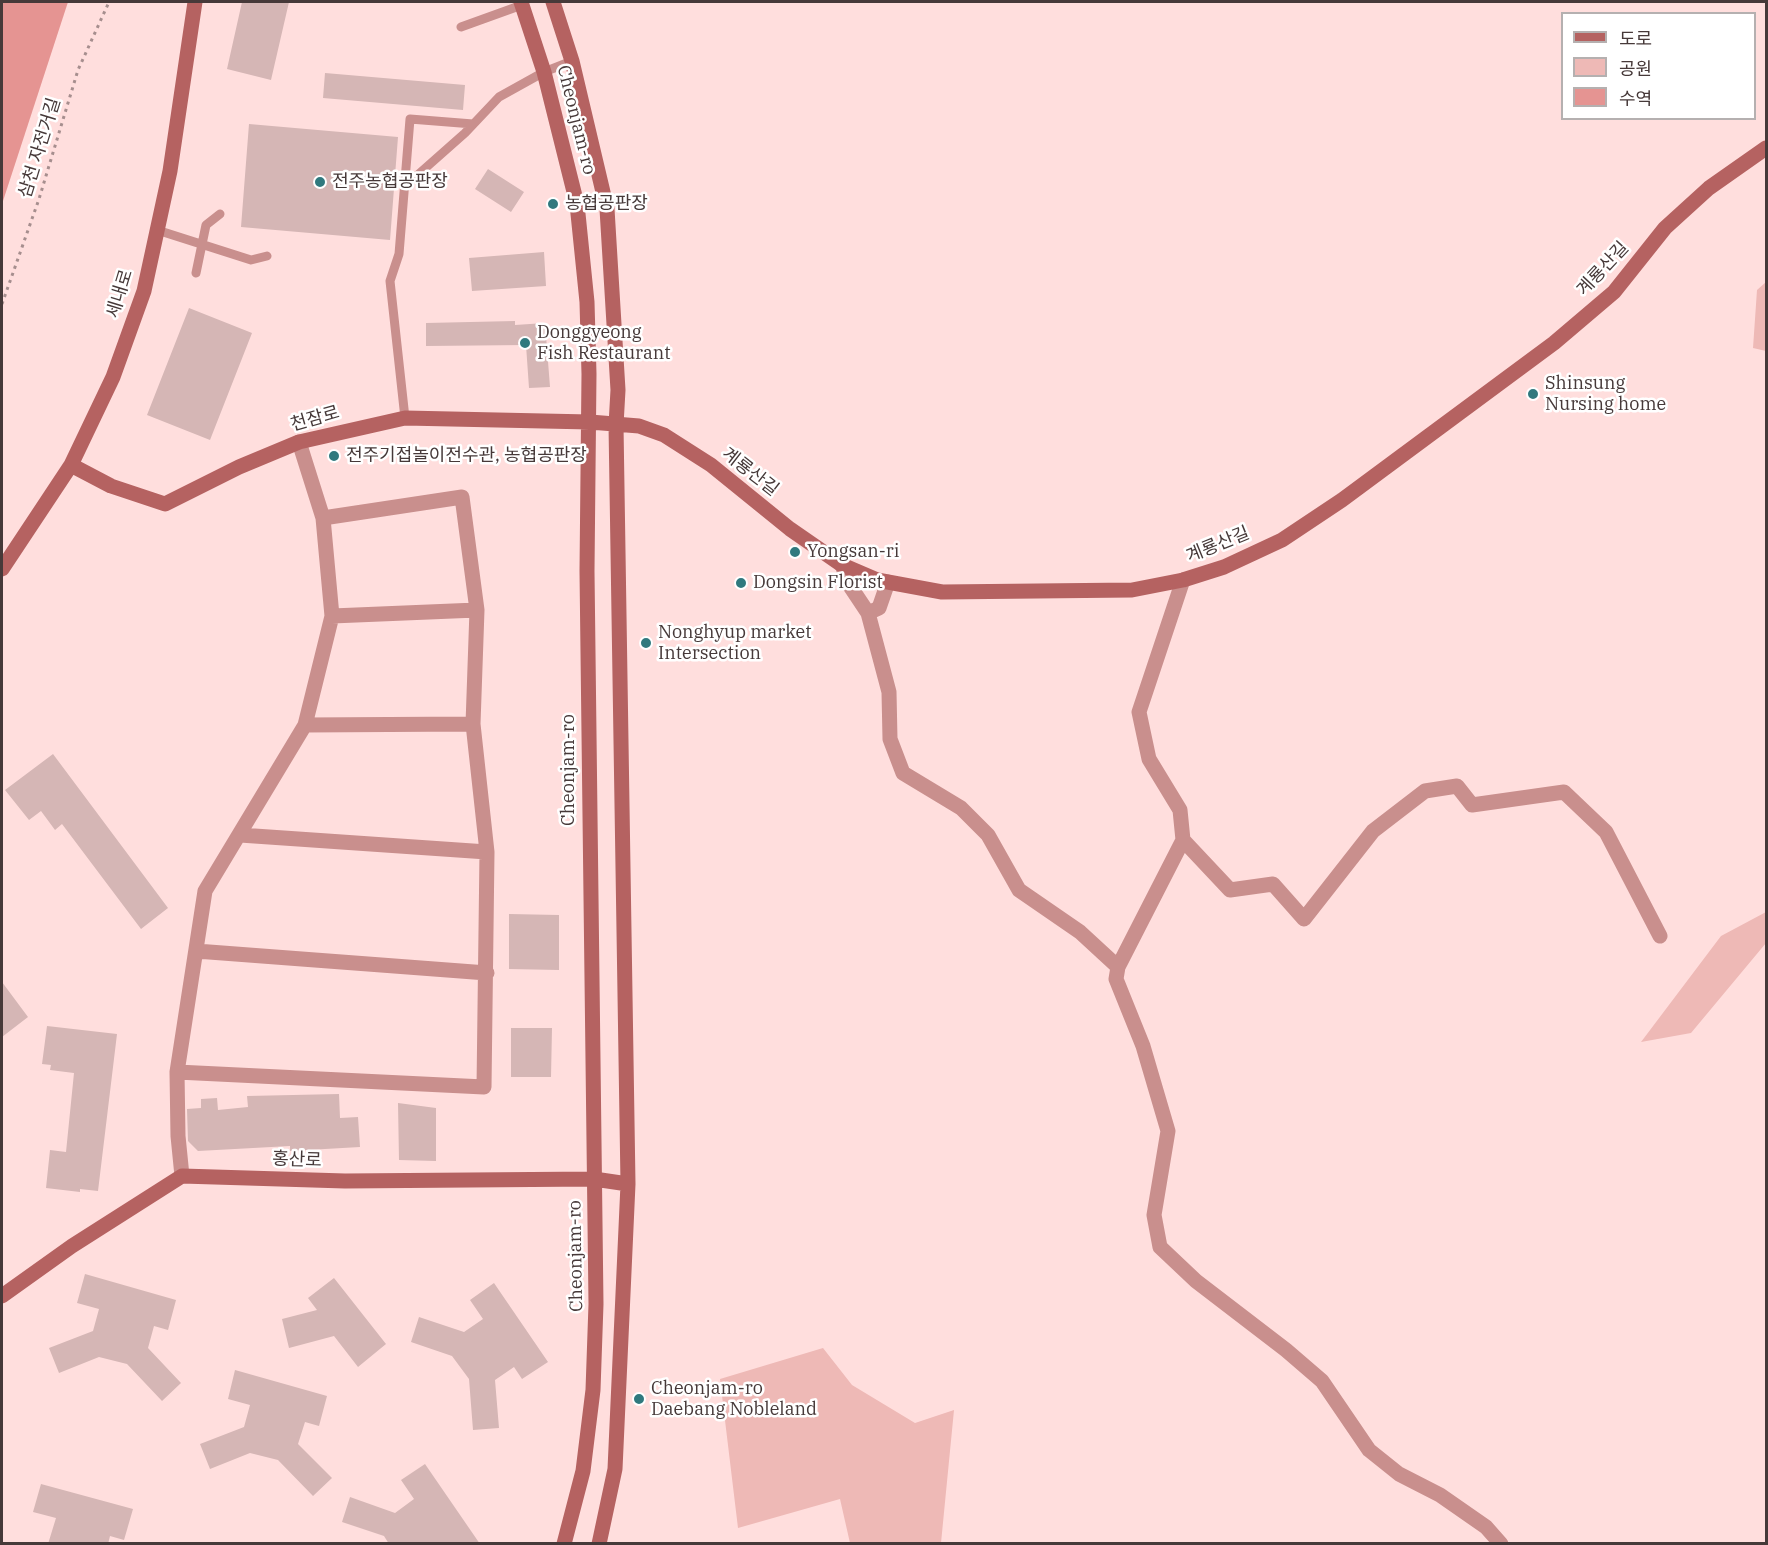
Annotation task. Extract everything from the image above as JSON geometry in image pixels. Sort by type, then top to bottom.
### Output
[{"type":"street","name":"세내로","points":[[2,569],[71,465],[113,377],[144,291],[170,171],[195,2]]},
{"type":"street","name":"Cheonjam-ro","points":[[553,2],[572,61],[607,209],[618,390],[615,425],[628,1184],[615,1469],[599,1544]]},
{"type":"street","name":"Cheonjam-ro","points":[[522,3],[544,72],[577,204],[587,302],[590,422],[587,571],[597,1304],[593,1390],[583,1471],[564,1544]]},
{"type":"street","name":"계룡산길","points":[[590,422],[639,426],[664,435],[711,465],[790,530],[842,565],[888,582],[942,592],[1132,590],[1183,580],[1224,567],[1282,540],[1342,500],[1517,372],[1614,292],[1665,228],[1709,188],[1767,148]]},
{"type":"street","name":"천잠로","points":[[71,465],[111,486],[165,504],[239,467],[299,442],[335,432],[405,418],[590,422]]},
{"type":"street","points":[[2,1296],[72,1246],[182,1176],[178,1136],[177,1072],[205,891],[305,724],[332,616],[323,518],[299,442]]},
{"type":"street","points":[[177,1072],[484,1087],[487,852],[473,724],[477,610],[462,497],[323,518]]},
{"type":"street","points":[[842,565],[850,586],[868,614],[889,692],[890,739],[903,773],[961,808],[988,835],[1019,890],[1080,932],[1118,967]]},
{"type":"street","points":[[1183,580],[1138,712],[1149,759],[1180,810],[1183,840],[1118,967],[1116,979],[1143,1046],[1168,1131],[1154,1215],[1160,1247],[1196,1281],[1286,1350],[1322,1381],[1369,1450],[1399,1474],[1440,1495],[1486,1527],[1501,1544]]},
{"type":"street","points":[[868,614],[879,608],[888,582]]},
{"type":"street","points":[[332,616],[477,610]]},
{"type":"street","points":[[305,724],[473,724]]},
{"type":"street","points":[[1183,840],[1230,890],[1273,884],[1304,919],[1373,831],[1425,791],[1457,786],[1472,805],[1564,792],[1606,832],[1660,936]]},
{"type":"street","points":[[240,835],[487,852]]},
{"type":"street","points":[[196,951],[487,973]]},
{"type":"street","name":"홍산로","points":[[182,1176],[345,1181],[594,1179],[628,1184]]},
{"type":"lane","points":[[461,27],[522,3]]},
{"type":"lane","points":[[404,187],[499,97],[544,72],[572,61]]},
{"type":"lane","points":[[405,418],[390,281],[399,254],[410,118],[473,124]]},
{"type":"lane","points":[[196,273],[206,225],[220,214]]},
{"type":"lane","points":[[157,230],[251,260],[267,256]]},
{"type":"path","name":"삼천 자전거길","points":[[2,304],[39,199],[78,70],[109,2]]},
{"type":"green space","points":[[1766,282],[1766,351],[1753,348],[1757,290]]},
{"type":"green space","points":[[1766,912],[1766,943],[1691,1033],[1641,1042],[1721,936]]},
{"type":"green space","points":[[823,1348],[852,1385],[915,1423],[954,1410],[941,1543],[850,1543],[840,1499],[738,1528],[720,1379]]},
{"type":"water","points":[[2,2],[68,2],[2,204]]},
{"type":"building","points":[[242,2],[289,2],[271,80],[227,69]]},
{"type":"building","points":[[325,73],[465,85],[463,110],[323,98]]},
{"type":"building","name":"전주농협공판장","points":[[249,124],[398,137],[390,240],[241,227]]},
{"type":"building","points":[[488,169],[524,192],[511,212],[475,189]]},
{"type":"building","points":[[544,252],[546,286],[472,291],[469,258]]},
{"type":"building","points":[[189,308],[252,333],[210,440],[147,415]]},
{"type":"building","points":[[515,321],[515,325],[545,323],[550,387],[529,388],[526,345],[426,346],[426,323]]},
{"type":"building","points":[[53,754],[168,908],[141,929],[62,824],[55,830],[41,811],[29,820],[5,790]]},
{"type":"building","points":[[509,914],[559,915],[559,970],[509,969]]},
{"type":"building","points":[[2,982],[28,1017],[2,1037]]},
{"type":"building","points":[[47,1026],[117,1034],[98,1191],[80,1189],[80,1192],[46,1188],[50,1150],[66,1152],[74,1073],[50,1070],[51,1065],[42,1064]]},
{"type":"building","points":[[511,1028],[552,1028],[551,1077],[511,1077]]},
{"type":"building","points":[[339,1094],[340,1118],[358,1117],[360,1147],[290,1151],[290,1146],[198,1151],[188,1141],[187,1109],[201,1108],[201,1099],[217,1098],[218,1110],[248,1107],[247,1096]]},
{"type":"building","points":[[398,1103],[436,1108],[436,1161],[399,1160]]},
{"type":"building","points":[[85,1274],[176,1300],[168,1330],[154,1326],[148,1348],[181,1383],[162,1401],[127,1364],[99,1357],[59,1373],[49,1348],[93,1331],[99,1309],[77,1303]]},
{"type":"building","points":[[334,1278],[386,1344],[358,1367],[334,1336],[289,1348],[282,1319],[317,1310],[308,1298]]},
{"type":"building","points":[[494,1283],[548,1362],[522,1379],[514,1367],[495,1380],[499,1428],[473,1430],[469,1379],[452,1356],[411,1342],[419,1317],[464,1332],[483,1319],[470,1300]]},
{"type":"building","points":[[235,1370],[327,1396],[319,1426],[305,1422],[298,1444],[332,1478],[313,1496],[278,1460],[250,1453],[210,1469],[200,1444],[244,1427],[250,1405],[228,1399]]},
{"type":"building","points":[[425,1464],[480,1544],[389,1544],[384,1536],[342,1522],[350,1497],[395,1513],[414,1499],[401,1480]]},
{"type":"building","points":[[41,1484],[133,1509],[124,1540],[110,1536],[108,1544],[48,1544],[56,1518],[33,1512]]},
{"type":"place","name":"전주농협공판장","points":[[320,182]]},
{"type":"place","name":"농협공판장","points":[[553,204]]},
{"type":"place","name":"Donggyeong Fish Restaurant","points":[[525,343]]},
{"type":"place","name":"Shinsung Nursing home","points":[[1533,394]]},
{"type":"place","name":"전주기접놀이전수관, 농협공판장","points":[[334,456]]},
{"type":"place","name":"Yongsan-ri","points":[[795,552]]},
{"type":"place","name":"Dongsin Florist","points":[[741,583]]},
{"type":"place","name":"Nonghyup market Intersection","points":[[646,643]]},
{"type":"place","name":"Cheonjam-ro Daebang Nobleland","points":[[639,1399]]}]
